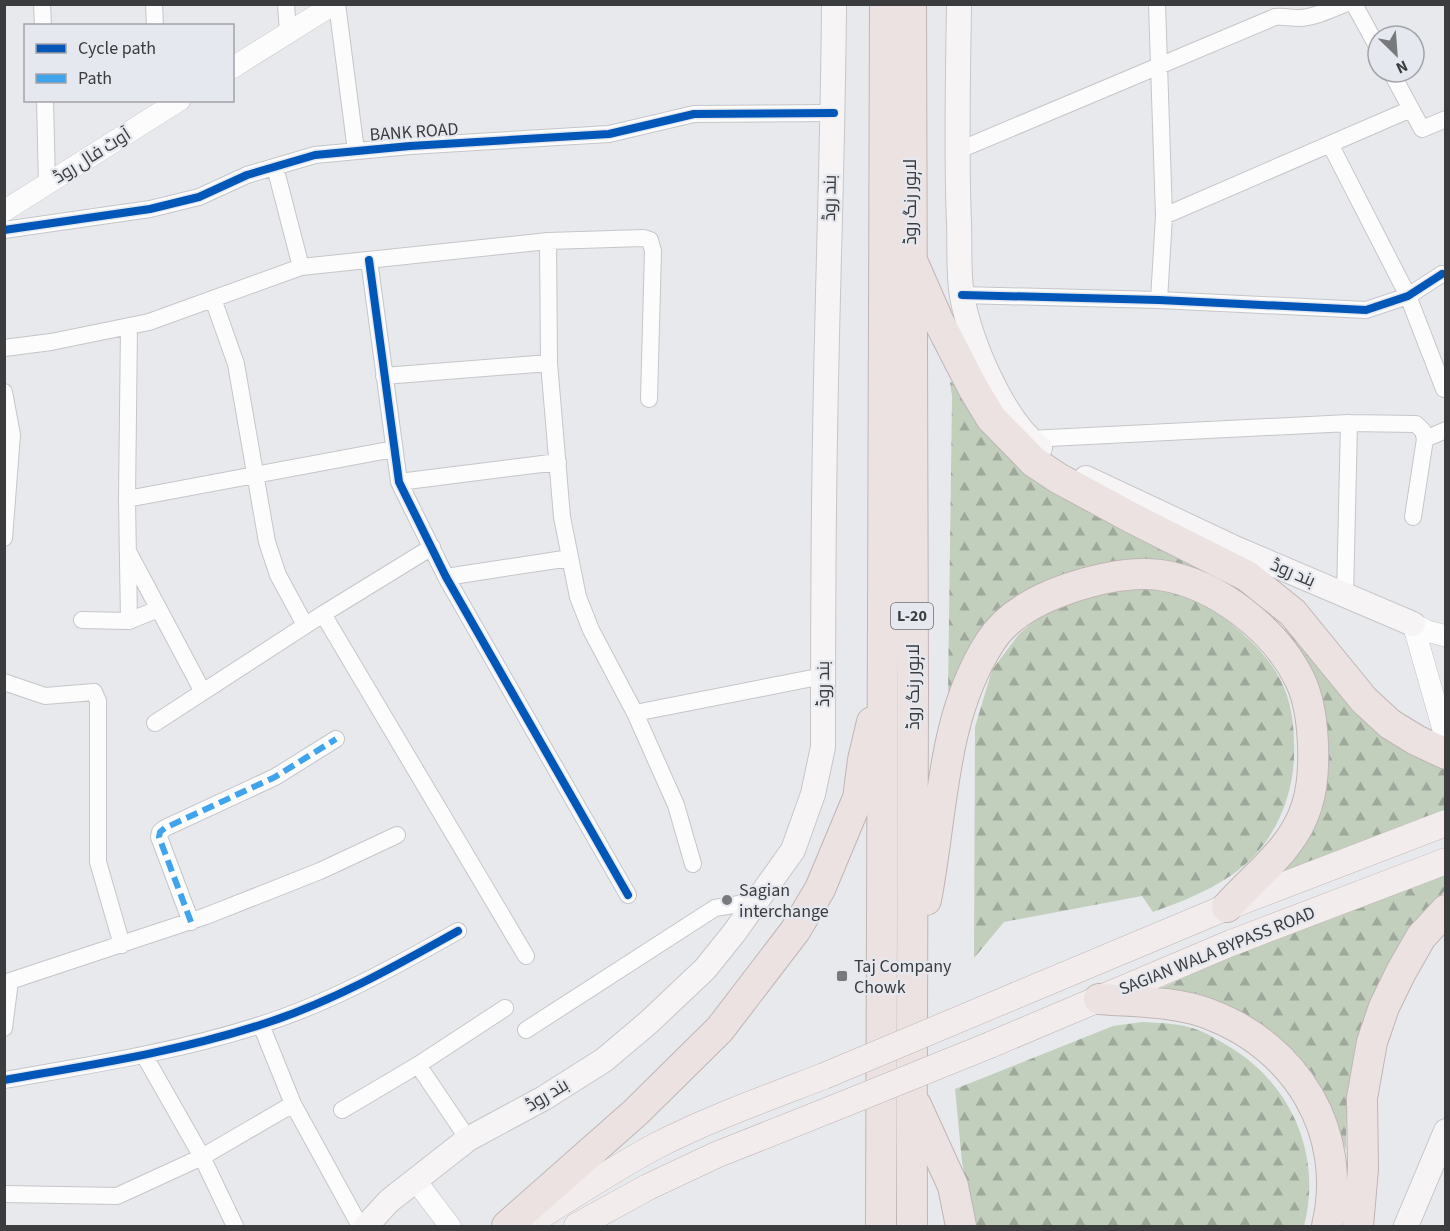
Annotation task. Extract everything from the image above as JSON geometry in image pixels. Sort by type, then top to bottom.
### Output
[{"type":"highway","name":"لاہور رنگ روڈ","points":[[881,1227],[885,4]]},
{"type":"highway","name":"لاہور رنگ روڈ","points":[[911,4],[912,1227]]},
{"type":"highway","points":[[910,254],[938,320],[973,388],[991,418],[1034,462],[1058,478],[1122,513],[1247,576],[1293,613],[1364,700],[1390,724],[1416,740],[1445,744]]},
{"type":"highway","points":[[911,982],[950,747],[957,713],[969,684],[991,641],[1017,613],[1052,594],[1094,580],[1130,575],[1159,575],[1194,583],[1224,599],[1253,621],[1279,647],[1301,681],[1310,715],[1314,760],[1307,805],[1288,845],[1227,907]]},
{"type":"highway","points":[[507,1227],[636,1112],[720,1029],[795,931],[820,889],[858,798],[863,759],[884,674]]},
{"type":"highway","points":[[1358,1227],[1363,1169],[1362,1098],[1372,1042],[1384,1007],[1401,972],[1421,937],[1446,910]]},
{"type":"highway","points":[[1100,999],[1171,1006],[1208,1014],[1247,1032],[1283,1061],[1308,1094],[1324,1129],[1330,1169],[1330,1211],[1327,1227]]},
{"type":"highway","points":[[912,1097],[953,1185],[961,1227]]},
{"type":"main road","name":"بند روڈ","points":[[366,1227],[389,1201],[468,1139],[544,1098],[604,1060],[631,1038],[705,969],[793,850],[813,794],[822,747],[825,430],[830,175],[834,114],[834,4]]},
{"type":"main road","name":"بند روڈ","points":[[959,4],[957,152],[962,295],[972,333],[988,371],[1006,407],[1029,439],[1071,471],[1237,549],[1413,624]]},
{"type":"main road","name":"SAGIAN WALA BYPASS ROAD","points":[[525,1227],[655,1147],[730,1113],[824,1076],[1227,907],[1446,823]]},
{"type":"main road","name":"SAGIAN WALA BYPASS ROAD","points":[[577,1227],[648,1187],[716,1155],[990,1045],[1231,943],[1446,861]]},
{"type":"main road","points":[[1406,1227],[1446,1131]]},
{"type":"street","points":[[42,4],[43,24]]},
{"type":"street","points":[[154,4],[155,24]]},
{"type":"street","points":[[286,4],[288,33]]},
{"type":"street","points":[[234,67],[335,4],[356,151]]},
{"type":"street","points":[[1157,4],[1164,216],[1159,300]]},
{"type":"street","points":[[957,152],[1275,17],[1285,15],[1297,18],[1308,17],[1345,4]]},
{"type":"street","points":[[1354,4],[1366,26]]},
{"type":"street","points":[[1397,84],[1422,129],[1446,119]]},
{"type":"street","points":[[45,102],[47,184]]},
{"type":"street","name":"آوٹ فال روڈ","points":[[4,211],[159,107],[174,102]]},
{"type":"street","points":[[1164,216],[1411,109]]},
{"type":"street","name":"BANK ROAD","points":[[4,230],[150,209],[199,197],[247,175],[315,155],[410,146],[609,135],[694,114],[834,114]]},
{"type":"street","points":[[1330,144],[1408,296],[1444,389]]},
{"type":"street","points":[[275,167],[301,267]]},
{"type":"street","points":[[4,348],[51,342],[129,326],[301,267],[548,241],[628,237],[650,240],[652,251],[649,399]]},
{"type":"street","points":[[548,241],[549,363],[562,517],[578,597],[591,630],[634,713],[676,805],[693,864]]},
{"type":"street","points":[[369,261],[399,482],[447,577],[628,895]]},
{"type":"street","points":[[962,295],[1159,300],[1366,309],[1408,296],[1442,274]]},
{"type":"street","points":[[213,299],[236,364],[267,542],[278,575],[305,625]]},
{"type":"street","points":[[129,326],[127,499],[129,621]]},
{"type":"street","points":[[384,376],[549,363]]},
{"type":"street","points":[[4,392],[12,435],[4,538]]},
{"type":"street","points":[[1345,596],[1349,423]]},
{"type":"street","points":[[1029,439],[1349,423],[1416,424],[1423,430],[1425,439],[1413,517]]},
{"type":"street","points":[[1425,439],[1446,430]]},
{"type":"street","points":[[127,499],[394,449]]},
{"type":"street","points":[[399,482],[558,462]]},
{"type":"street","points":[[155,723],[305,625],[432,547]]},
{"type":"street","points":[[129,552],[203,692]]},
{"type":"street","points":[[447,577],[570,558]]},
{"type":"street","points":[[82,620],[129,621],[159,609]]},
{"type":"street","points":[[323,614],[525,956]]},
{"type":"street","points":[[1413,624],[1445,744]]},
{"type":"street","points":[[1413,624],[1446,636]]},
{"type":"street","points":[[634,713],[823,676]]},
{"type":"street","points":[[4,682],[45,696],[94,692],[98,701],[98,862],[122,945]]},
{"type":"street","points":[[192,922],[159,837],[160,832],[275,777],[336,739]]},
{"type":"street","points":[[4,1028],[7,982],[192,922],[320,871],[398,835]]},
{"type":"street","points":[[526,1030],[714,908],[757,901]]},
{"type":"street","points":[[4,1080],[144,1056],[261,1025],[371,980],[458,931]]},
{"type":"street","points":[[342,1110],[418,1065],[505,1008]]},
{"type":"street","points":[[261,1025],[292,1104],[360,1227]]},
{"type":"street","points":[[144,1056],[202,1157],[235,1227]]},
{"type":"street","points":[[418,1065],[468,1139]]},
{"type":"street","points":[[4,1194],[117,1196],[202,1157],[292,1104]]},
{"type":"street","points":[[416,1181],[450,1227]]},
{"type":"green space","points":[[950,382],[973,388],[991,418],[1201,553],[1223,582],[1052,594],[948,696],[952,396]]},
{"type":"green space","points":[[1142,588],[1181,594],[1212,610],[1252,642],[1275,671],[1289,701],[1294,737],[1293,773],[1282,812],[1269,837],[1252,858],[1230,876],[1206,890],[1153,912],[1142,896],[1004,922],[974,958],[975,727],[992,670],[1019,634],[1039,617],[1067,602],[1095,592]]},
{"type":"green space","points":[[1275,625],[1317,642],[1445,754],[1445,823],[1246,885],[1266,868],[1314,760]]},
{"type":"green space","points":[[1445,875],[1445,891],[1414,924],[1388,968],[1366,1017],[1353,1069],[1346,1123],[1346,1150],[1328,1113],[1271,1033],[1244,1013],[1161,988],[1302,928]]},
{"type":"green space","points":[[1142,1022],[1180,1025],[1213,1037],[1254,1065],[1272,1083],[1287,1104],[1298,1126],[1305,1150],[1309,1175],[1309,1200],[1304,1226],[974,1226],[962,1162],[955,1089],[1113,1026]]},
{"type":"marked path","points":[[191,922],[159,837],[160,832],[275,777],[336,739]]},
{"type":"cycle path","points":[[4,230],[150,209],[199,197],[247,175],[315,155],[410,146],[609,134],[694,114],[834,113]]},
{"type":"cycle path","points":[[369,260],[399,482],[446,577],[628,895]]},
{"type":"cycle path","points":[[962,295],[1159,300],[1366,310],[1408,296],[1442,274]]},
{"type":"cycle path","points":[[4,1080],[165,1050],[260,1025],[337,995],[458,931]]},
{"type":"place","name":"Sagian interchange","points":[[727,900]]},
{"type":"place","name":"Taj Company Chowk","points":[[842,976]]}]
